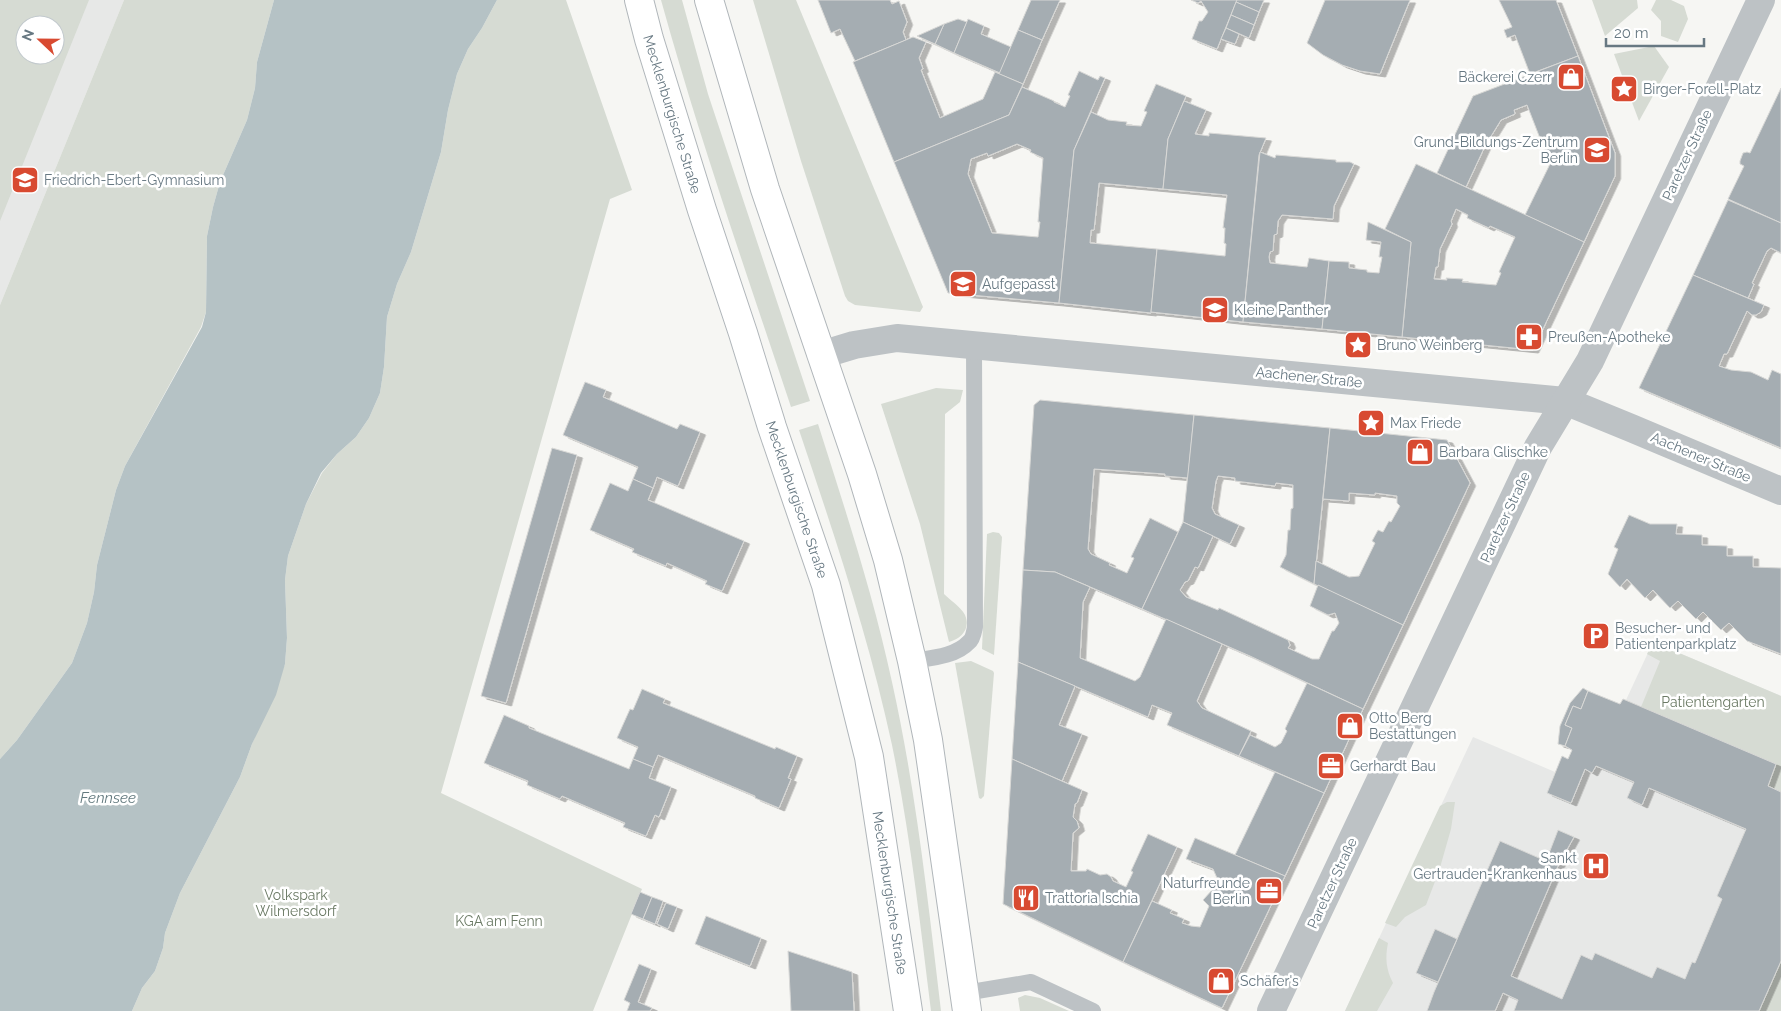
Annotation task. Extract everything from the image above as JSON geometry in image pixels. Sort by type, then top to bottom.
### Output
[{"type":"main road","name":"Mecklenburgische Straße","points":[[639,0],[649,39],[702,210],[772,427],[826,585],[869,757],[908,1011]]},
{"type":"main road","points":[[709,0],[765,189],[862,474],[888,560],[912,660],[928,740],[966,1002]]},
{"type":"street","name":"Paretzer Straße","points":[[1271,1011],[1538,447],[1590,361],[1761,0]]},
{"type":"street","name":"Aachener Straße","points":[[821,355],[854,345],[897,338],[1565,402],[1781,491]]},
{"type":"lane","points":[[912,660],[936,657],[959,650],[971,641],[975,627],[974,344]]},
{"type":"lane","points":[[966,1002],[1031,982],[1094,1011]]},
{"type":"shaded area","name":"Friedrich-Ebert-Gymnasium","points":[[0,0],[124,0],[0,305]]},
{"type":"shaded area","name":"Sankt Gertrauden-Krankenhaus","points":[[1653,642],[1781,696],[1781,1011],[1345,1011],[1473,737],[1555,772],[1547,793],[1571,803],[1585,769],[1593,772],[1623,699],[1626,700]]},
{"type":"green space","points":[[0,0],[89,0],[65,60],[65,15],[15,15],[15,65],[63,65],[0,221]]},
{"type":"green space","points":[[124,0],[274,0],[257,62],[255,88],[247,120],[220,182],[213,207],[207,236],[206,312],[201,327],[125,466],[116,490],[97,565],[94,592],[87,623],[72,663],[17,740],[0,759],[0,305]]},
{"type":"green space","name":"Volkspark Wilmersdorf","points":[[497,0],[566,0],[632,190],[610,199],[441,793],[642,889],[593,1011],[132,1011],[142,988],[155,971],[163,948],[165,933],[180,893],[240,777],[285,664],[287,638],[285,580],[288,556],[306,504],[322,473],[337,454],[356,437],[369,418],[380,393],[384,367],[387,317],[397,284],[411,252],[441,152],[448,110],[457,74],[468,49]]},
{"type":"green space","points":[[661,0],[682,0],[708,94],[810,401],[791,407],[707,153]]},
{"type":"green space","points":[[753,0],[796,0],[923,307],[920,312],[855,305],[848,301],[845,296],[801,161]]},
{"type":"green space","points":[[1592,0],[1637,0],[1638,8],[1605,36]]},
{"type":"green space","points":[[1656,0],[1671,0],[1684,6],[1688,19],[1678,42],[1661,36],[1661,21],[1651,10]]},
{"type":"green space","points":[[1654,46],[1669,67],[1639,121],[1614,54]]},
{"type":"green space","points":[[936,388],[963,390],[960,402],[945,414],[944,594],[963,612],[967,625],[961,636],[949,642],[920,524],[881,404]]},
{"type":"green space","points":[[818,424],[867,584],[892,682],[915,805],[941,1011],[931,1011],[904,811],[883,705],[850,586],[799,430]]},
{"type":"green space","points":[[999,533],[1002,537],[994,655],[982,649],[987,534]]},
{"type":"green space","name":"Patientengarten","points":[[1653,642],[1781,696],[1781,792],[1768,786],[1776,764],[1641,707],[1660,661],[1647,654]]},
{"type":"green space","points":[[971,661],[994,673],[984,796],[981,799],[979,798],[955,663]]},
{"type":"green space","points":[[1447,802],[1455,802],[1451,829],[1439,871],[1426,905],[1405,917],[1396,927],[1385,923],[1440,806]]},
{"type":"green space","points":[[1379,938],[1388,943],[1387,963],[1393,983],[1377,1011],[1345,1011]]},
{"type":"green space","points":[[1781,961],[1781,1011],[1759,1011]]},
{"type":"green space","points":[[1025,995],[1040,998],[1069,1011],[1020,1011],[1018,998]]},
{"type":"water","name":"Fennsee","points":[[274,0],[497,0],[468,49],[457,74],[448,110],[441,152],[411,252],[397,284],[387,317],[384,367],[380,393],[369,418],[356,437],[337,454],[321,473],[306,504],[288,556],[285,580],[287,638],[285,664],[276,695],[252,744],[240,777],[180,893],[165,933],[163,948],[155,971],[142,988],[132,1011],[0,1011],[0,759],[17,740],[72,663],[87,623],[94,592],[97,565],[116,490],[125,466],[202,327],[206,312],[207,236],[213,207],[220,182],[247,120],[255,88],[257,62]]},
{"type":"building","points":[[818,0],[890,0],[892,4],[899,1],[907,22],[903,32],[906,40],[855,61],[840,29],[831,33]]},
{"type":"building","points":[[1031,0],[1060,0],[1042,40],[1018,30]]},
{"type":"building","points":[[1191,0],[1237,0],[1217,49],[1192,39],[1199,21],[1202,21],[1208,12],[1201,1],[1198,3]]},
{"type":"building","points":[[1237,0],[1264,0],[1259,12],[1236,2]]},
{"type":"building","points":[[1325,0],[1410,0],[1380,74],[1360,71],[1342,65],[1323,55],[1307,43]]},
{"type":"building","points":[[1499,0],[1556,0],[1578,56],[1530,74],[1515,35],[1507,38],[1504,30],[1512,27]]},
{"type":"building","points":[[1236,2],[1259,12],[1254,25],[1231,15]]},
{"type":"building","points":[[1231,15],[1254,25],[1249,38],[1226,28]]},
{"type":"building","points":[[958,19],[967,22],[954,53],[935,44],[944,24]]},
{"type":"building","points":[[968,19],[984,26],[981,34],[1011,47],[1000,73],[954,53]]},
{"type":"building","points":[[944,24],[935,44],[917,36]]},
{"type":"building","points":[[1226,28],[1239,34],[1235,44],[1221,39]]},
{"type":"building","points":[[1018,30],[1042,40],[1023,84],[999,74]]},
{"type":"building","points":[[913,37],[926,42],[919,58],[923,69],[921,70],[940,118],[983,99],[995,72],[1023,84],[1009,115],[894,162],[853,62]]},
{"type":"building","points":[[1578,56],[1615,153],[1615,176],[1584,242],[1525,215],[1550,164],[1527,105],[1514,110],[1515,114],[1501,120],[1485,146],[1466,187],[1437,173],[1473,96]]},
{"type":"building","points":[[1079,71],[1098,80],[1100,76],[1105,78],[1074,150],[1059,303],[948,293],[894,162],[1009,115],[1022,87],[1065,107],[1070,96],[1068,95]],"holes":[[[1017,144],[1031,150],[1030,152],[1043,158],[1038,237],[992,233],[968,174],[971,159],[987,153],[988,156]]]},
{"type":"building","points":[[1156,84],[1186,96],[1168,139],[1163,189],[1099,183],[1094,230],[1091,230],[1090,243],[1157,249],[1151,313],[1059,303],[1074,150],[1091,112],[1108,120],[1127,122],[1126,125],[1141,126],[1147,112],[1144,111]]},
{"type":"building","points":[[1781,88],[1781,223],[1728,199],[1744,166],[1740,164],[1743,153],[1750,153]]},
{"type":"building","points":[[1184,101],[1206,110],[1195,134],[1209,136],[1209,133],[1266,138],[1259,155],[1243,322],[1151,312],[1157,249],[1225,256],[1225,228],[1223,228],[1227,195],[1163,189],[1168,139]]},
{"type":"building","points":[[1260,152],[1275,158],[1276,155],[1336,160],[1336,162],[1350,162],[1354,164],[1334,206],[1333,219],[1282,215],[1278,221],[1277,234],[1274,235],[1273,251],[1270,252],[1269,257],[1270,263],[1307,267],[1309,258],[1329,261],[1322,329],[1243,322]]},
{"type":"building","points":[[1416,164],[1584,242],[1533,350],[1402,337],[1411,242],[1385,229]],"holes":[[[1456,209],[1468,215],[1467,218],[1515,237],[1499,272],[1501,273],[1496,285],[1462,282],[1463,279],[1434,279],[1436,267],[1438,267],[1440,249],[1452,224],[1451,221]]]},
{"type":"building","points":[[1728,200],[1781,223],[1781,253],[1771,248],[1767,251],[1752,283],[1754,284],[1748,298],[1693,275]]},
{"type":"building","points":[[1368,222],[1411,242],[1402,337],[1322,329],[1329,261],[1349,262],[1349,268],[1379,273],[1382,257],[1379,257],[1381,242],[1366,240]]},
{"type":"building","points":[[1693,275],[1764,305],[1761,312],[1756,315],[1752,315],[1747,311],[1727,354],[1724,354],[1719,366],[1731,370],[1751,372],[1768,380],[1772,370],[1781,374],[1781,448],[1639,388]]},
{"type":"building","points":[[585,382],[606,390],[603,397],[677,429],[680,424],[700,432],[678,486],[657,477],[653,488],[633,479],[638,467],[563,435]]},
{"type":"building","points":[[1040,400],[1194,415],[1188,478],[1165,476],[1165,474],[1094,469],[1088,549],[1091,554],[1127,573],[1134,558],[1131,557],[1150,518],[1178,532],[1142,609],[1055,572],[1023,570],[1034,405]]},
{"type":"building","points":[[1194,415],[1330,428],[1314,584],[1280,567],[1286,555],[1288,530],[1290,530],[1291,509],[1293,508],[1293,485],[1276,483],[1275,486],[1235,481],[1235,478],[1218,476],[1212,508],[1215,514],[1239,525],[1230,544],[1183,522]]},
{"type":"building","points":[[1330,428],[1447,440],[1470,483],[1403,625],[1314,584],[1316,561],[1349,577],[1359,576],[1375,543],[1372,541],[1378,530],[1383,532],[1400,506],[1397,503],[1397,496],[1375,493],[1375,495],[1349,493],[1349,501],[1323,499]]},
{"type":"building","points":[[552,448],[577,455],[506,703],[481,696]]},
{"type":"building","points":[[633,479],[653,488],[648,500],[744,541],[722,591],[705,584],[707,581],[667,563],[666,566],[632,552],[634,549],[590,530],[610,483],[628,491]]},
{"type":"building","points":[[1629,515],[1650,524],[1677,524],[1676,534],[1702,535],[1702,545],[1727,546],[1727,556],[1753,556],[1753,567],[1781,568],[1781,654],[1747,641],[1729,623],[1721,630],[1703,612],[1696,619],[1678,601],[1670,608],[1653,590],[1645,598],[1627,579],[1620,587],[1608,574],[1618,549],[1614,547]]},
{"type":"building","points":[[1183,522],[1213,536],[1198,568],[1195,567],[1188,581],[1185,582],[1180,590],[1186,597],[1218,610],[1219,608],[1288,640],[1290,645],[1288,648],[1312,659],[1319,659],[1332,631],[1334,631],[1339,623],[1335,613],[1328,615],[1310,606],[1318,585],[1403,625],[1363,709],[1250,656],[1142,609]]},
{"type":"building","points":[[1023,570],[1055,572],[1090,587],[1083,602],[1080,658],[1135,681],[1140,677],[1166,619],[1222,644],[1197,701],[1202,708],[1251,731],[1239,756],[1167,725],[1172,713],[1152,705],[1148,717],[1018,662]]},
{"type":"building","points":[[1018,662],[1075,686],[1059,725],[1082,734],[1062,781],[1012,759]]},
{"type":"building","points":[[1307,683],[1363,709],[1324,793],[1239,756],[1250,735],[1275,747],[1281,743],[1287,731],[1285,729]]},
{"type":"building","points":[[1583,688],[1588,691],[1581,709],[1573,706],[1565,725],[1572,728],[1565,746],[1558,744],[1560,726],[1570,703]]},
{"type":"building","points":[[642,689],[665,699],[663,703],[775,749],[776,747],[797,756],[788,778],[791,779],[779,808],[658,755],[653,767],[633,759],[638,747],[617,738],[630,709],[633,710]]},
{"type":"building","points":[[1588,691],[1620,704],[1623,699],[1776,764],[1768,786],[1781,792],[1781,961],[1759,1011],[1514,1011],[1518,1000],[1503,993],[1495,1011],[1427,1011],[1500,841],[1546,861],[1558,830],[1574,837],[1558,866],[1511,976],[1562,999],[1581,955],[1592,960],[1595,953],[1652,978],[1657,967],[1685,979],[1692,962],[1695,963],[1722,899],[1717,896],[1746,829],[1649,788],[1642,805],[1627,798],[1634,782],[1596,766],[1592,773],[1585,769],[1571,803],[1547,793],[1562,756],[1568,759],[1572,750],[1565,746],[1572,728],[1565,725],[1573,706],[1581,709]]},
{"type":"building","points":[[504,715],[529,726],[529,728],[629,769],[633,759],[653,767],[649,778],[671,787],[659,817],[655,815],[646,836],[623,827],[625,823],[562,796],[560,799],[527,785],[528,781],[484,763]]},
{"type":"building","points":[[1012,759],[1082,790],[1075,804],[1073,817],[1077,821],[1079,828],[1073,833],[1071,871],[1086,871],[1087,869],[1100,875],[1107,874],[1113,881],[1126,887],[1133,872],[1131,871],[1148,834],[1177,847],[1123,962],[1003,904]]},
{"type":"building","points":[[1275,772],[1324,793],[1285,876],[1235,855]]},
{"type":"building","points":[[1195,838],[1285,876],[1222,1008],[1123,962],[1152,901],[1172,910],[1170,913],[1184,919],[1182,923],[1200,927],[1209,906],[1203,900],[1213,889],[1217,878],[1213,869],[1186,859]]},
{"type":"building","points":[[640,892],[652,897],[643,919],[631,914]]},
{"type":"building","points":[[652,897],[663,901],[655,924],[643,919]]},
{"type":"building","points":[[666,903],[677,907],[668,929],[657,924]]},
{"type":"building","points":[[706,916],[761,938],[750,966],[695,944]]},
{"type":"building","points":[[1435,929],[1457,939],[1438,982],[1416,973]]},
{"type":"building","points":[[788,951],[852,972],[854,1011],[791,1011]]},
{"type":"building","points":[[639,964],[651,969],[638,1002],[652,1008],[650,1011],[627,1011],[630,1003],[624,1000]]},
{"type":"place","name":"Bäckerei Czerr","points":[[1571,77]]},
{"type":"place","name":"Birger-Forell-Platz","points":[[1624,89]]},
{"type":"place","name":"Grund-Bildungs-Zentrum Berlin","points":[[1597,150]]},
{"type":"place","name":"Friedrich-Ebert-Gymnasium","points":[[25,180]]},
{"type":"place","name":"Aufgepasst","points":[[963,284]]},
{"type":"place","name":"Kleine Panther","points":[[1215,310]]},
{"type":"place","name":"Preußen-Apotheke","points":[[1529,337]]},
{"type":"place","name":"Bruno Weinberg","points":[[1358,345]]},
{"type":"place","name":"Max Friede","points":[[1371,423]]},
{"type":"place","name":"Barbara Glischke","points":[[1420,452]]},
{"type":"place","name":"Besucher- und Patientenparkplatz","points":[[1596,636]]},
{"type":"place","name":"Otto Berg Bestattungen","points":[[1350,726]]},
{"type":"place","name":"Gerhardt Bau","points":[[1331,766]]},
{"type":"place","name":"Sankt Gertrauden-Krankenhaus","points":[[1596,866]]},
{"type":"place","name":"Naturfreunde Berlin","points":[[1269,891]]},
{"type":"place","name":"Trattoria Ischia","points":[[1026,898]]},
{"type":"place","name":"Schäfer's","points":[[1221,981]]},
{"type":"park label","name":"KGA am Fenn","points":[[499,921]]}]
